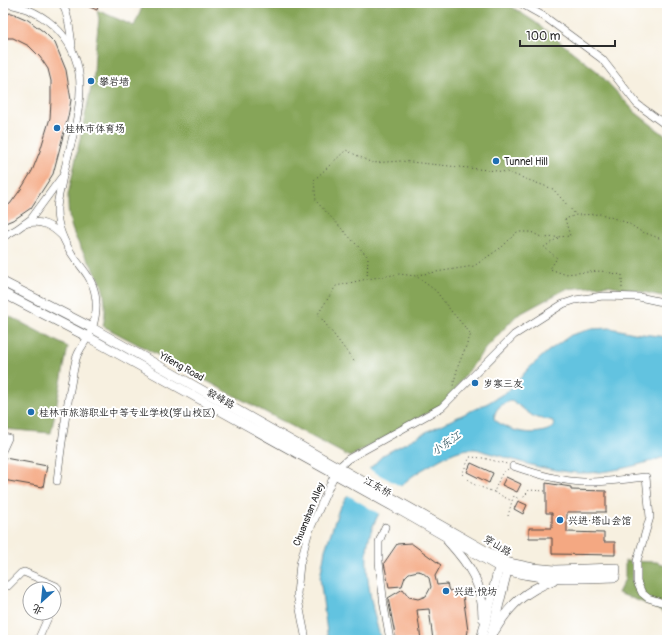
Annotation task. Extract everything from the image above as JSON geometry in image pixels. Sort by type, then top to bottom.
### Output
[{"type":"main road","name":"Yifeng Road","points":[[3,282],[92,328],[341,473]]},
{"type":"main road","name":"毅峰路","points":[[3,293],[341,473]]},
{"type":"main road","name":"江东桥","points":[[341,473],[405,509]]},
{"type":"main road","name":"穿山路","points":[[405,509],[443,535],[504,565]]},
{"type":"main road","name":"穿山路","points":[[405,509],[504,565]]},
{"type":"main road","points":[[443,535],[468,563],[475,577],[482,598],[486,638]]},
{"type":"main road","name":"穿山路","points":[[486,638],[504,565]]},
{"type":"main road","points":[[504,565],[562,570],[616,568],[615,577],[555,579],[525,575],[504,565]]},
{"type":"main road","points":[[486,638],[515,602],[536,587],[555,579]]},
{"type":"street","points":[[3,3],[22,5],[56,28],[66,38],[78,66],[80,90],[78,108],[75,127],[62,176],[57,208],[57,219],[68,248],[93,285],[96,303],[92,328],[77,356],[56,481]]},
{"type":"street","points":[[62,3],[70,30],[72,49]]},
{"type":"street","points":[[520,3],[545,17],[602,59],[637,104],[667,126]]},
{"type":"street","points":[[3,237],[24,224],[37,212],[62,176]]},
{"type":"street","points":[[24,224],[31,222],[44,223],[64,238]]},
{"type":"street","points":[[341,473],[350,457],[442,408],[514,335],[563,304],[575,300],[603,296],[639,297],[667,303]]},
{"type":"street","points":[[3,437],[8,438],[3,449]]},
{"type":"street","points":[[513,466],[550,477],[582,482],[646,477],[650,517],[637,561],[637,582],[642,593],[648,598],[667,604]]},
{"type":"street","name":"Chuanshan Alley","points":[[306,640],[297,594],[300,564],[308,534],[341,473]]},
{"type":"street","points":[[385,527],[379,542],[379,553],[384,606],[390,640]]},
{"type":"street","points":[[3,583],[8,586],[21,573],[24,572],[45,581]]},
{"type":"street","points":[[38,640],[46,621]]},
{"type":"path","points":[[366,279],[368,257],[316,201],[314,180],[346,150],[372,163],[401,161],[507,172],[553,189],[576,215]]},
{"type":"path","points":[[354,361],[318,314],[336,286],[366,279],[399,274],[416,276],[474,266],[502,247],[517,232],[531,232],[543,238],[570,236],[565,219],[576,215],[601,214],[628,223],[640,231],[667,241]]},
{"type":"path","points":[[559,238],[544,247],[557,258],[550,269],[564,274],[601,271],[622,275],[623,296]]},
{"type":"path","points":[[416,276],[436,291],[471,334],[458,366],[453,387]]},
{"type":"path","points":[[512,501],[475,485],[462,474],[470,457],[483,458],[513,466]]},
{"type":"path","points":[[494,492],[501,474],[513,466]]},
{"type":"path","points":[[508,516],[514,496],[519,499],[524,497],[529,490],[545,491]]},
{"type":"green space","points":[[144,3],[506,3],[535,22],[598,72],[635,112],[667,137],[667,297],[608,285],[566,289],[516,316],[485,349],[458,385],[449,401],[350,457],[103,326],[105,304],[103,288],[100,279],[74,234],[69,217],[68,195],[94,74],[99,19],[97,10],[134,26]]},
{"type":"green space","points":[[3,313],[68,347],[51,433],[3,429]]},
{"type":"green space","points":[[625,561],[657,562],[667,567],[667,615],[652,606],[618,593],[625,579]]},
{"type":"water","name":"小东江","points":[[610,328],[667,337],[667,456],[646,463],[623,468],[600,472],[578,473],[539,467],[476,449],[455,452],[417,473],[398,488],[383,506],[373,527],[367,549],[367,562],[369,589],[381,640],[328,640],[320,578],[325,550],[339,509],[356,483],[383,455],[430,430],[488,403],[511,389],[527,370],[547,352],[571,335],[591,329]],"holes":[[[511,401],[534,417],[553,421],[554,427],[539,432],[522,432],[500,424],[494,419],[497,409],[501,405]]]},
{"type":"pier","points":[[367,468],[402,487],[395,493],[381,515],[346,494],[354,481]]},
{"type":"building","points":[[80,3],[99,3],[97,10]]},
{"type":"building","name":"桂林市体育场","points":[[12,13],[28,20],[44,32],[55,43],[66,70],[71,100],[53,174],[31,208],[15,219],[3,224],[3,208],[10,204],[21,189],[32,171],[40,151],[50,118],[51,101],[51,81],[48,69],[40,57],[29,46],[13,38],[3,38],[3,14]]},
{"type":"building","points":[[5,458],[47,466],[43,487],[3,480]]},
{"type":"building","points":[[471,463],[493,473],[489,483],[467,472]]},
{"type":"building","points":[[506,477],[521,484],[517,492],[502,485]]},
{"type":"building","name":"兴进·塔山会馆","points":[[546,483],[571,487],[571,490],[606,491],[606,512],[567,512],[567,532],[604,533],[604,542],[615,542],[615,555],[552,554],[552,538],[529,538],[529,528],[552,528],[552,513],[546,513]]},
{"type":"building","points":[[518,501],[527,505],[523,514],[514,509]]},
{"type":"building","name":"兴进·悦坊","points":[[411,543],[441,565],[435,576],[437,585],[447,584],[449,591],[462,588],[468,631],[466,640],[433,640],[429,609],[417,610],[421,640],[396,640],[388,598],[403,589],[409,597],[418,599],[426,596],[431,587],[429,578],[422,572],[418,571],[409,573],[405,577],[402,586],[389,587],[384,563],[397,544]]},
{"type":"place","name":"攀岩墙","points":[[91,81]]},
{"type":"place","name":"桂林市体育场","points":[[57,128]]},
{"type":"place","name":"Tunnel Hill","points":[[496,161]]},
{"type":"place","name":"岁寒三友","points":[[475,383]]},
{"type":"place","name":"桂林市旅游职业中等专业学校(穿山校区)","points":[[31,412]]},
{"type":"place","name":"兴进·塔山会馆","points":[[560,520]]},
{"type":"place","name":"兴进·悦坊","points":[[446,591]]}]
